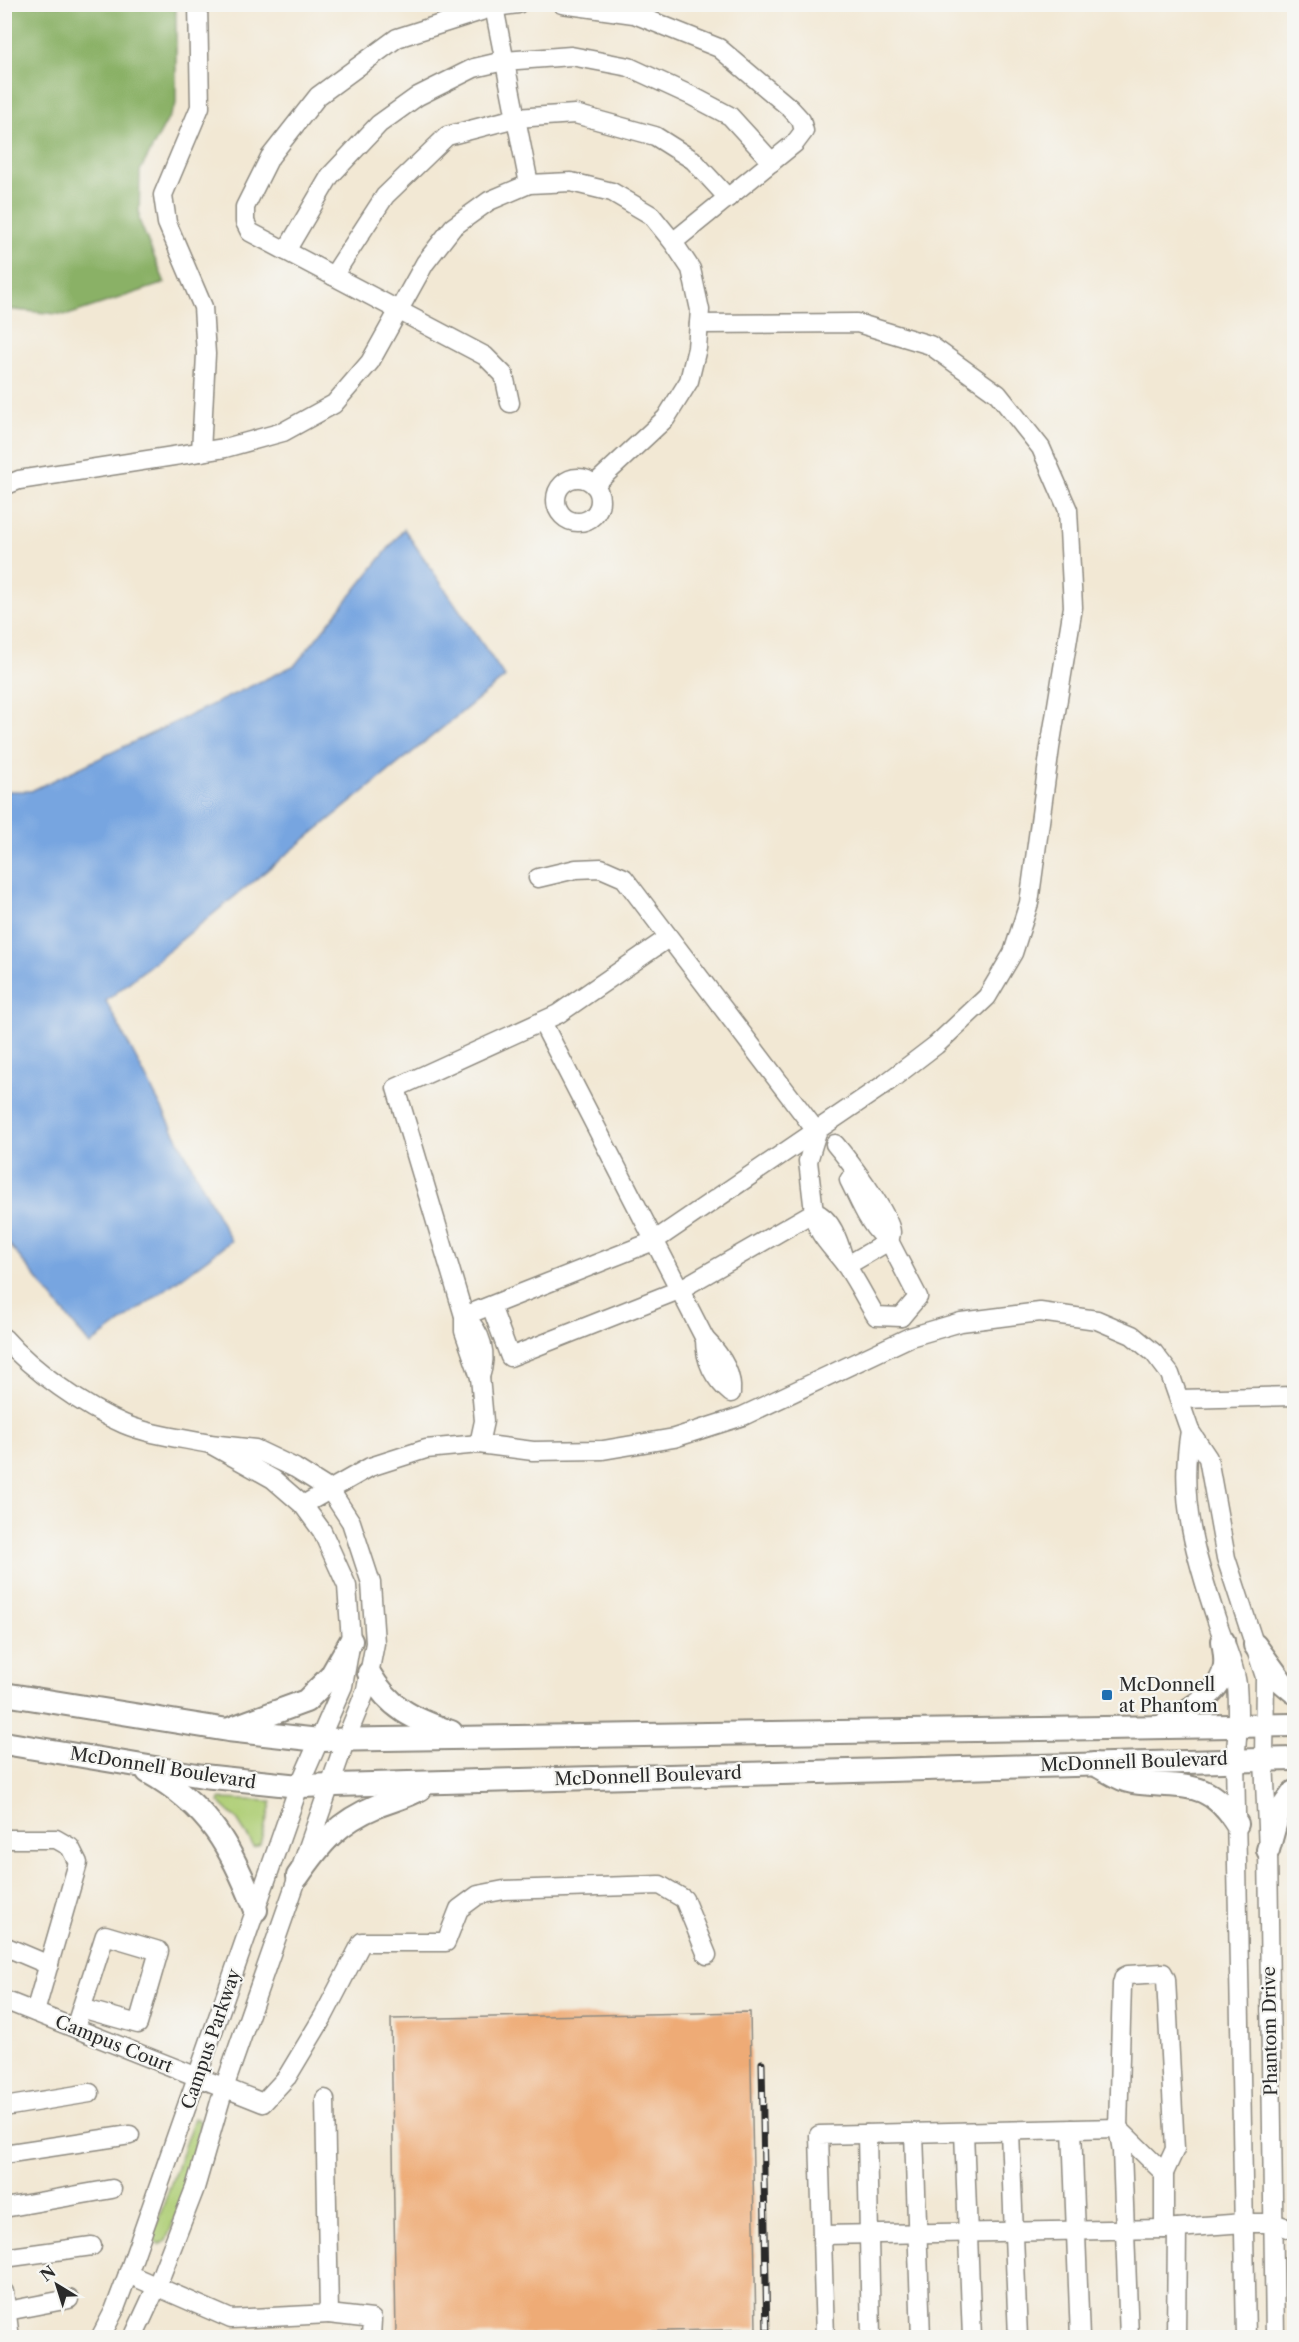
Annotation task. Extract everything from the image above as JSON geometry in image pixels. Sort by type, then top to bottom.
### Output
[{"type":"main road","points":[[228,1730],[306,1701],[331,1676],[351,1641]]},
{"type":"main road","points":[[1162,1726],[1207,1696],[1220,1682],[1225,1665],[1223,1641]]},
{"type":"main road","points":[[1255,1646],[1282,1682],[1294,1692]]},
{"type":"main road","points":[[369,1673],[393,1705],[417,1720],[464,1737]]},
{"type":"main road","name":"McDonnell Boulevard","points":[[4,1694],[228,1730],[319,1740],[1294,1725]]},
{"type":"main road","name":"McDonnell Boulevard","points":[[4,1743],[203,1776],[299,1786],[1294,1759]]},
{"type":"main road","points":[[1093,1763],[1129,1781],[1195,1787],[1211,1795],[1237,1824]]},
{"type":"main road","points":[[133,1764],[172,1786],[203,1813],[233,1857],[256,1910]]},
{"type":"main road","points":[[298,1876],[320,1844],[339,1826],[369,1809],[416,1792],[432,1782]]},
{"type":"main road","points":[[1268,1850],[1278,1814],[1294,1792]]},
{"type":"street","points":[[198,4],[200,107],[163,195],[167,223],[203,307],[206,354],[201,452]]},
{"type":"street","points":[[510,403],[504,375],[485,356],[250,232],[245,222],[245,207],[270,157],[318,96],[397,38],[494,7],[518,4]]},
{"type":"street","points":[[562,4],[634,14],[719,48],[801,120],[804,131],[795,143],[674,242]]},
{"type":"street","points":[[494,7],[529,184]]},
{"type":"street","points":[[286,251],[330,176],[379,124],[418,96],[474,68],[504,61],[571,56],[629,67],[730,116],[772,162]]},
{"type":"street","points":[[333,276],[385,196],[447,136],[516,118],[575,114],[655,136],[693,160],[728,198]]},
{"type":"street","points":[[4,486],[19,480],[225,448],[283,432],[334,404],[370,362],[424,263],[453,227],[489,201],[529,184],[571,182],[612,192],[651,215],[674,242],[691,268],[700,310],[697,348],[689,381],[666,418],[594,485]]},
{"type":"street","points":[[464,1316],[654,1241],[885,1084],[945,1037],[987,997],[1013,953],[1029,903],[1050,748],[1073,608],[1068,510],[1041,448],[998,393],[930,345],[857,323],[699,324]]},
{"type":"street","points":[[538,878],[576,869],[600,868],[624,878],[817,1132],[835,1144],[845,1173],[872,1222],[882,1237],[889,1241],[918,1297],[901,1317]]},
{"type":"street","points":[[479,1444],[484,1421],[480,1377],[485,1364],[483,1349],[475,1326],[464,1316],[396,1088],[558,1014],[668,938]]},
{"type":"street","points":[[542,1022],[705,1339],[705,1354],[721,1384],[731,1393],[743,1416]]},
{"type":"street","points":[[817,1132],[808,1161],[814,1222],[827,1244],[846,1266],[876,1316],[901,1317]]},
{"type":"street","points":[[491,1306],[510,1357],[679,1290],[814,1212]]},
{"type":"street","points":[[846,1266],[889,1241]]},
{"type":"street","points":[[303,1505],[370,1467],[426,1449],[479,1444],[533,1450],[603,1450],[674,1438],[743,1416],[910,1337],[961,1323],[1040,1312],[1097,1320],[1132,1335],[1154,1353],[1170,1374],[1190,1431]]},
{"type":"street","points":[[901,1317],[910,1337]]},
{"type":"street","points":[[4,1338],[49,1379],[124,1424],[162,1435],[255,1449],[295,1468],[330,1490]]},
{"type":"street","points":[[1180,1400],[1294,1396]]},
{"type":"street","name":"Phantom Drive","points":[[1190,1431],[1185,1461],[1187,1513],[1198,1565],[1237,1683],[1238,1725],[1235,1759],[1246,2337]]},
{"type":"street","name":"Phantom Drive","points":[[1190,1431],[1208,1458],[1226,1558],[1265,1677],[1264,1759],[1268,1850],[1275,2337]]},
{"type":"street","name":"Campus Parkway","points":[[100,2337],[114,2311],[128,2274],[299,1786],[343,1686],[351,1641],[347,1586],[322,1531],[303,1505],[273,1479],[210,1444]]},
{"type":"street","name":"Campus Parkway","points":[[133,2337],[157,2286],[195,2188],[224,2088],[346,1739],[366,1690],[375,1643],[371,1583],[351,1522],[330,1490]]},
{"type":"street","points":[[4,1839],[56,1839],[70,1846],[78,1863],[35,2013]]},
{"type":"street","name":"Campus Court","points":[[4,2000],[263,2103],[287,2078],[323,2017],[362,1942],[446,1942],[459,1909],[478,1895],[504,1890],[660,1885],[684,1899],[707,1955]]},
{"type":"street","points":[[75,2028],[81,2008],[105,1935],[159,1951],[138,2024],[81,2008]]},
{"type":"street","points":[[4,1946],[49,1965]]},
{"type":"street","points":[[1129,2337],[1122,2151],[1118,2128],[1122,1980],[1128,1975],[1163,1973],[1166,1979],[1175,2149],[1164,2173],[1170,2229],[1176,2337]]},
{"type":"street","points":[[4,2107],[90,2093]]},
{"type":"street","points":[[325,2099],[329,2314]]},
{"type":"street","points":[[825,2337],[819,2134],[1118,2128],[1164,2173]]},
{"type":"street","points":[[1072,2129],[1080,2337]]},
{"type":"street","points":[[1010,2131],[1018,2337]]},
{"type":"street","points":[[964,2132],[972,2337]]},
{"type":"street","points":[[914,2133],[921,2337]]},
{"type":"street","points":[[867,2134],[872,2337]]},
{"type":"street","points":[[4,2154],[130,2135]]},
{"type":"street","points":[[4,2208],[112,2190]]},
{"type":"street","points":[[822,2235],[1170,2229],[1244,2223],[1273,2223],[1294,2230]]},
{"type":"street","points":[[4,2258],[92,2246]]},
{"type":"street","points":[[128,2274],[231,2319],[329,2314],[372,2319],[371,2337]]},
{"type":"street","points":[[4,2292],[10,2337]]},
{"type":"street","points":[[7,2311],[69,2300]]},
{"type":"green space","points":[[4,5],[176,5],[176,104],[140,171],[139,220],[165,283],[68,315],[5,309]]},
{"type":"green space","points":[[220,1799],[272,1801],[260,1844],[254,1847],[236,1818],[219,1802]]},
{"type":"green space","points":[[194,2118],[200,2123],[186,2189],[166,2241],[159,2245],[153,2240],[153,2235]]},
{"type":"water","points":[[404,529],[505,677],[106,1001],[231,1241],[90,1345],[5,1239],[5,791],[31,791],[295,665]]},
{"type":"building","points":[[750,2012],[756,2329],[396,2337],[391,2019]]},
{"type":"railway","points":[[762,2063],[767,2338]]},
{"type":"place","name":"McDonnell at Phantom","points":[[1107,1695]]}]
